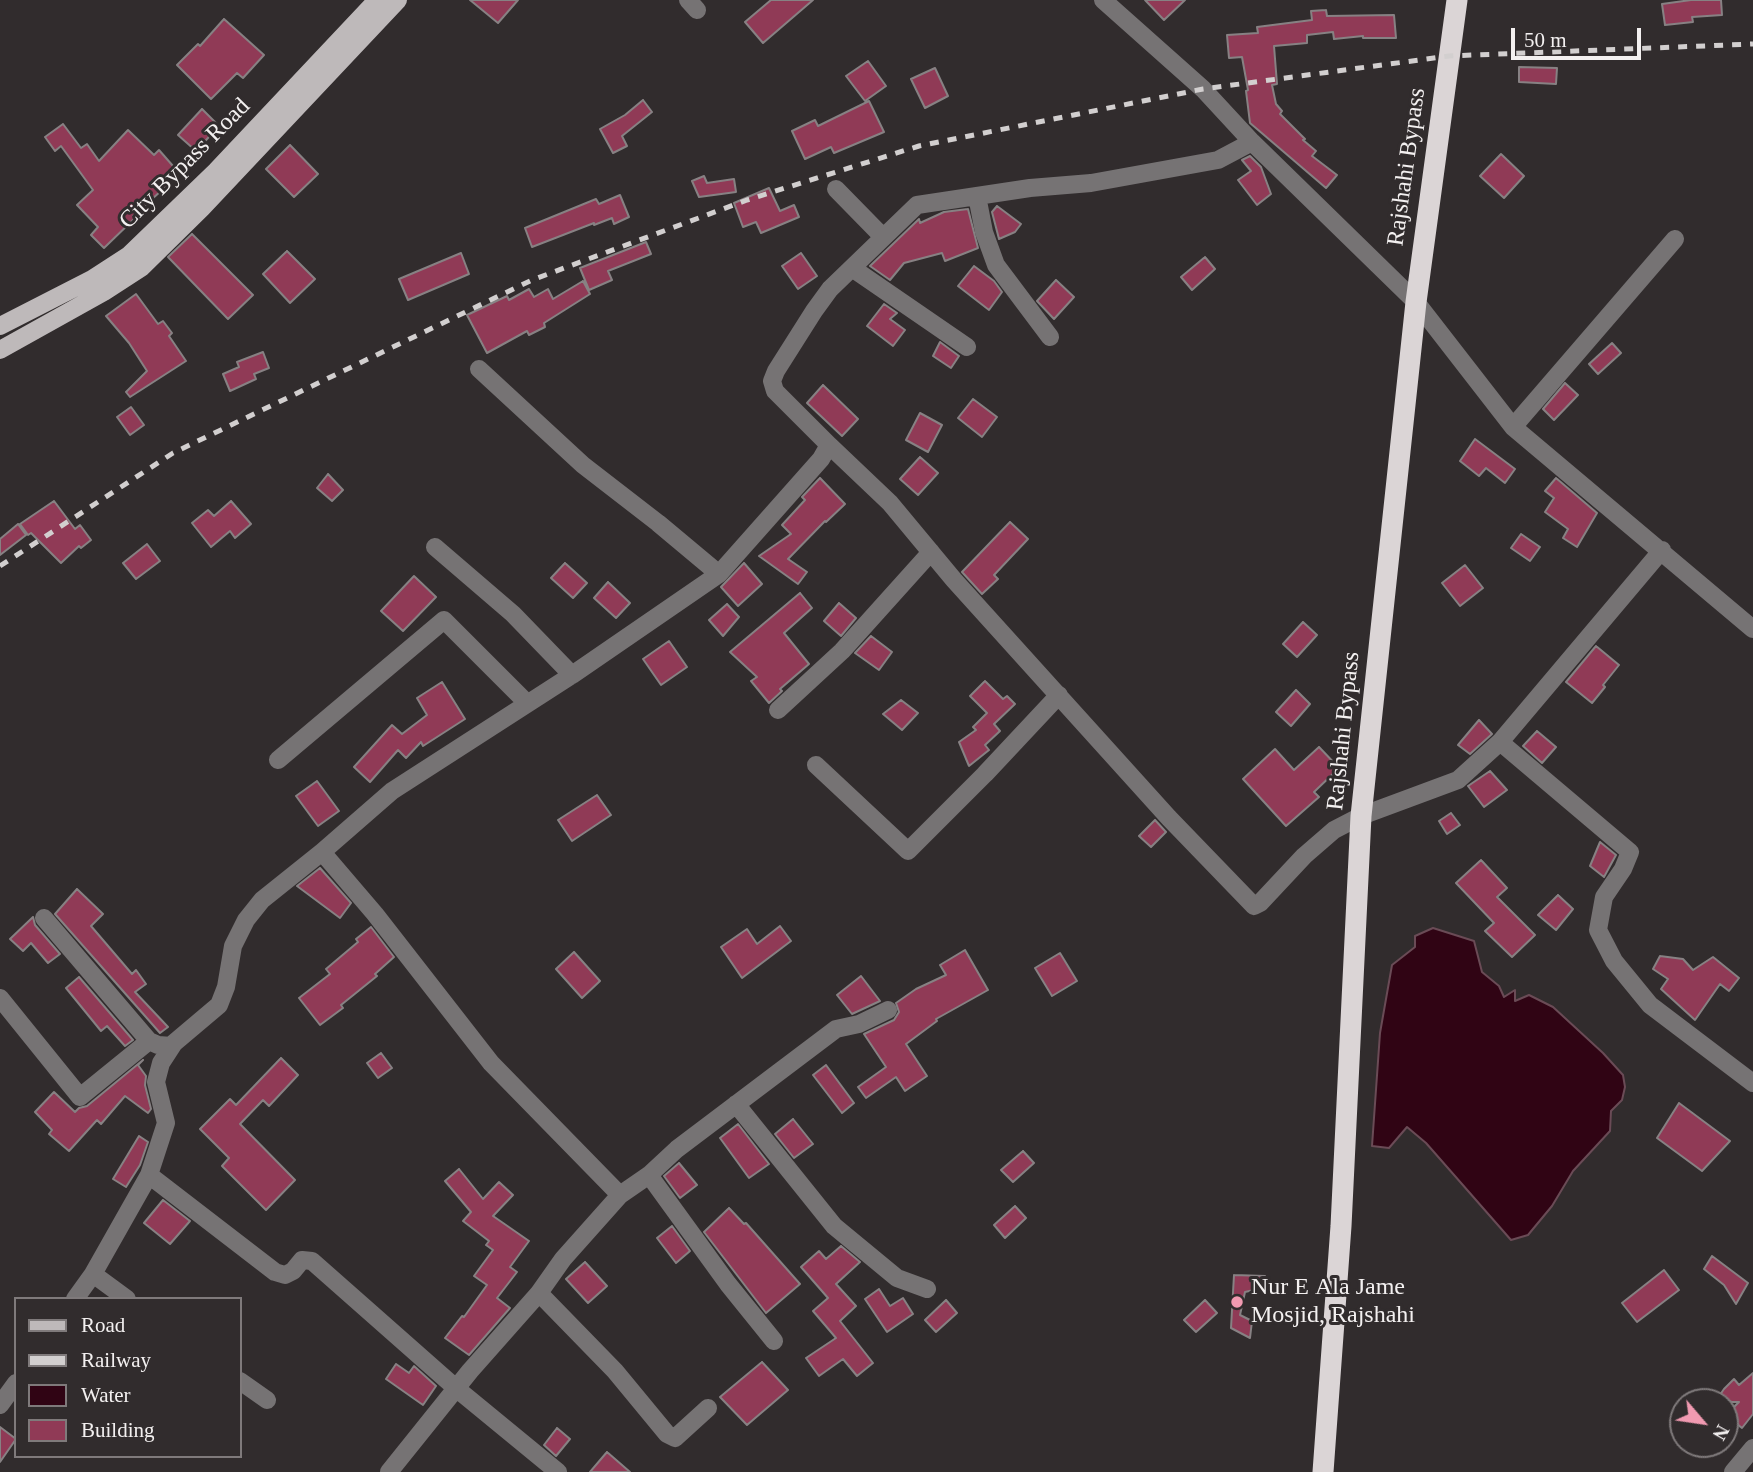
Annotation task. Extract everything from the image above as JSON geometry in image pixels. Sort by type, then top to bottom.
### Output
[{"type":"highway","name":"Rajshahi Bypass","points":[[1323,1472],[1341,1226],[1361,816],[1416,302],[1457,0]]},
{"type":"main road","name":"City Bypass Road","points":[[0,326],[92,279],[129,255],[216,171],[377,0]]},
{"type":"main road","points":[[0,350],[104,292],[141,268],[202,208],[398,0]]},
{"type":"street","points":[[1103,0],[1203,89],[1252,142],[1416,302],[1513,427],[1753,629]]},
{"type":"street","points":[[1252,142],[1218,160],[1091,183],[1030,188],[917,205],[822,299],[772,381],[780,397],[890,503],[1196,848],[1254,906],[1334,830],[1361,816],[1458,780],[1500,742],[1662,550]]},
{"type":"street","points":[[836,189],[883,237]]},
{"type":"street","points":[[977,196],[984,232],[996,265],[1049,337]]},
{"type":"street","points":[[1513,427],[1675,239]]},
{"type":"street","points":[[852,268],[967,347]]},
{"type":"street","points":[[479,369],[583,465],[719,574]]},
{"type":"street","points":[[76,1297],[93,1274],[149,1175],[166,1124],[156,1082],[161,1063],[172,1046],[219,1005],[226,987],[233,946],[246,920],[262,900],[392,792],[572,676],[719,574],[821,459],[829,445]]},
{"type":"street","points":[[435,547],[513,614],[572,676]]},
{"type":"street","points":[[778,710],[842,651],[931,552]]},
{"type":"street","points":[[278,760],[444,620],[527,703]]},
{"type":"street","points":[[816,765],[908,851],[1059,695]]},
{"type":"street","points":[[1500,742],[1630,852],[1623,869],[1604,897],[1598,930],[1614,961],[1650,1005],[1753,1083]]},
{"type":"street","points":[[322,852],[375,914],[491,1063],[620,1195]]},
{"type":"street","points":[[44,918],[149,1041],[172,1046]]},
{"type":"street","points":[[0,998],[79,1097],[149,1041]]},
{"type":"street","points":[[389,1472],[540,1293],[563,1259],[620,1195],[836,1029],[859,1024],[888,1010]]},
{"type":"street","points":[[736,1104],[834,1226],[897,1278],[927,1289]]},
{"type":"street","points":[[149,1175],[275,1272],[285,1275],[293,1271],[302,1260],[312,1261],[457,1389],[558,1472]]},
{"type":"street","points":[[649,1175],[728,1284],[774,1341]]},
{"type":"street","points":[[93,1274],[124,1297]]},
{"type":"street","points":[[540,1293],[615,1371],[667,1434],[675,1438],[708,1408]]},
{"type":"street","points":[[242,1382],[267,1400]]},
{"type":"street","points":[[0,1405],[14,1386]]},
{"type":"street","points":[[1733,1472],[1753,1448]]},
{"type":"water","points":[[1433,928],[1474,941],[1482,972],[1499,986],[1504,997],[1515,990],[1515,1001],[1529,995],[1553,1007],[1623,1075],[1625,1087],[1622,1100],[1611,1111],[1610,1131],[1573,1171],[1552,1206],[1528,1235],[1511,1240],[1426,1143],[1407,1127],[1389,1148],[1372,1146],[1380,1033],[1392,965],[1415,947],[1415,936]]},
{"type":"building","points":[[470,0],[518,0],[498,23]]},
{"type":"building","points":[[771,0],[813,0],[763,43],[745,22]]},
{"type":"building","points":[[1145,0],[1185,0],[1164,20]]},
{"type":"building","points":[[1721,0],[1722,15],[1692,17],[1693,22],[1665,25],[1662,4]]},
{"type":"building","points":[[1326,10],[1327,16],[1394,15],[1396,38],[1363,36],[1334,39],[1333,32],[1307,35],[1307,43],[1274,46],[1277,84],[1272,85],[1276,104],[1282,111],[1280,114],[1316,151],[1312,156],[1337,175],[1326,188],[1250,123],[1242,57],[1229,58],[1227,35],[1258,33],[1257,27],[1312,20],[1311,11]]},
{"type":"building","points":[[224,19],[264,55],[243,78],[237,73],[211,99],[177,65],[198,44],[200,46]]},
{"type":"building","points":[[868,61],[886,86],[865,101],[846,76]]},
{"type":"building","points":[[1519,67],[1557,68],[1556,84],[1519,82]]},
{"type":"building","points":[[935,68],[948,96],[925,108],[911,79]]},
{"type":"building","points":[[643,100],[652,112],[622,136],[627,146],[613,153],[600,129],[625,115]]},
{"type":"building","points":[[869,101],[884,132],[834,153],[831,147],[805,159],[792,131],[815,120],[818,126]]},
{"type":"building","points":[[202,109],[219,126],[196,151],[178,135]]},
{"type":"building","points":[[63,124],[81,148],[87,144],[99,161],[128,130],[154,155],[159,150],[180,174],[133,216],[135,218],[104,248],[91,235],[98,227],[77,205],[93,190],[61,146],[55,151],[45,137]]},
{"type":"building","points":[[290,145],[318,174],[294,197],[266,169]]},
{"type":"building","points":[[1501,154],[1524,176],[1504,198],[1480,176]]},
{"type":"building","points":[[1250,156],[1261,167],[1271,194],[1257,205],[1238,180],[1251,171],[1242,160]]},
{"type":"building","points":[[704,176],[707,183],[734,179],[736,192],[699,197],[692,181]]},
{"type":"building","points":[[769,188],[780,211],[794,205],[799,217],[761,233],[756,222],[743,227],[734,203]]},
{"type":"building","points":[[620,195],[629,217],[614,224],[612,218],[594,223],[532,247],[525,228],[596,199],[599,204]]},
{"type":"building","points":[[997,206],[1021,224],[1015,232],[999,239],[992,212]]},
{"type":"building","points":[[968,209],[978,248],[945,261],[942,253],[904,263],[890,280],[870,266],[919,219],[920,223],[944,212]]},
{"type":"building","points":[[192,234],[253,295],[228,319],[168,257]]},
{"type":"building","points":[[646,242],[651,254],[608,271],[612,280],[589,290],[580,268]]},
{"type":"building","points":[[287,251],[315,279],[290,303],[263,274]]},
{"type":"building","points":[[461,253],[469,274],[408,300],[399,279]]},
{"type":"building","points":[[801,253],[817,276],[798,289],[782,266]]},
{"type":"building","points":[[1205,257],[1215,269],[1192,290],[1181,277]]},
{"type":"building","points":[[974,266],[994,281],[1002,292],[989,310],[958,286]]},
{"type":"building","points":[[1056,280],[1074,297],[1054,319],[1037,301]]},
{"type":"building","points":[[583,281],[590,294],[544,323],[545,327],[529,335],[527,331],[487,353],[467,315],[507,296],[509,300],[529,289],[534,297],[548,289],[553,299]]},
{"type":"building","points":[[136,294],[158,324],[163,321],[172,333],[169,336],[186,361],[130,397],[126,392],[147,371],[129,343],[106,316]]},
{"type":"building","points":[[884,304],[897,313],[890,319],[905,330],[893,346],[867,326]]},
{"type":"building","points":[[940,342],[959,356],[951,368],[933,356]]},
{"type":"building","points":[[1612,343],[1621,353],[1598,374],[1589,364]]},
{"type":"building","points":[[263,352],[269,368],[254,374],[256,379],[230,391],[223,374],[239,367],[237,362]]},
{"type":"building","points":[[1565,383],[1578,395],[1554,420],[1543,409]]},
{"type":"building","points":[[823,385],[858,419],[842,436],[807,403]]},
{"type":"building","points":[[973,399],[997,417],[982,437],[958,418]]},
{"type":"building","points":[[131,407],[144,425],[130,435],[117,417]]},
{"type":"building","points":[[920,413],[942,425],[928,452],[906,440]]},
{"type":"building","points":[[1475,439],[1515,469],[1505,483],[1486,468],[1479,476],[1460,461]]},
{"type":"building","points":[[920,457],[938,473],[918,495],[900,479]]},
{"type":"building","points":[[328,474],[343,490],[332,501],[317,488]]},
{"type":"building","points":[[820,478],[845,504],[788,559],[807,572],[798,584],[759,556],[791,534],[782,525],[805,500],[802,497]]},
{"type":"building","points":[[1556,478],[1597,513],[1577,547],[1563,538],[1568,529],[1545,512],[1554,498],[1545,491]]},
{"type":"building","points":[[54,501],[75,529],[80,525],[91,540],[81,548],[79,546],[61,563],[31,533],[28,535],[20,524]]},
{"type":"building","points":[[231,501],[251,524],[235,538],[230,531],[211,547],[192,523],[208,510],[214,516]]},
{"type":"building","points":[[1010,522],[1028,539],[994,575],[998,579],[982,594],[962,572]]},
{"type":"building","points":[[18,524],[26,535],[0,555],[0,539]]},
{"type":"building","points":[[1521,534],[1540,547],[1530,561],[1511,548]]},
{"type":"building","points":[[147,544],[160,561],[136,579],[123,563]]},
{"type":"building","points":[[565,563],[587,583],[573,598],[551,578]]},
{"type":"building","points":[[744,563],[762,584],[738,606],[721,587]]},
{"type":"building","points":[[1465,565],[1483,588],[1460,606],[1442,583]]},
{"type":"building","points":[[414,576],[436,597],[403,631],[381,611]]},
{"type":"building","points":[[608,582],[630,603],[616,618],[594,598]]},
{"type":"building","points":[[800,593],[812,608],[784,633],[809,664],[780,689],[782,691],[769,703],[751,681],[757,677],[730,652]]},
{"type":"building","points":[[839,603],[856,618],[841,636],[824,621]]},
{"type":"building","points":[[727,604],[739,617],[723,636],[709,620]]},
{"type":"building","points":[[1303,622],[1317,635],[1297,657],[1283,644]]},
{"type":"building","points":[[871,636],[892,652],[879,670],[855,653]]},
{"type":"building","points":[[669,641],[687,667],[661,685],[643,659]]},
{"type":"building","points":[[1596,646],[1619,665],[1592,703],[1566,682]]},
{"type":"building","points":[[985,681],[1003,699],[1007,696],[1015,704],[994,724],[1000,731],[985,745],[989,750],[969,766],[959,742],[976,730],[973,727],[987,713],[970,696]]},
{"type":"building","points":[[442,682],[465,719],[423,746],[421,742],[406,758],[398,750],[370,782],[354,767],[392,725],[402,734],[427,715],[417,698]]},
{"type":"building","points":[[1296,690],[1310,704],[1291,726],[1276,712]]},
{"type":"building","points":[[901,700],[918,713],[902,730],[883,714]]},
{"type":"building","points":[[1479,720],[1492,734],[1470,754],[1458,745]]},
{"type":"building","points":[[1537,731],[1556,747],[1542,763],[1523,746]]},
{"type":"building","points":[[1319,747],[1339,768],[1314,792],[1319,797],[1286,826],[1243,779],[1275,749],[1294,770]]},
{"type":"building","points":[[1490,771],[1507,790],[1484,807],[1468,786]]},
{"type":"building","points":[[317,781],[339,811],[318,826],[296,796]]},
{"type":"building","points":[[597,795],[611,815],[572,841],[558,820]]},
{"type":"building","points":[[1451,813],[1460,825],[1447,834],[1439,821]]},
{"type":"building","points":[[1155,820],[1166,832],[1151,847],[1139,836]]},
{"type":"building","points":[[1600,842],[1616,855],[1604,877],[1590,866]]},
{"type":"building","points":[[1481,860],[1507,888],[1497,897],[1535,935],[1512,957],[1485,931],[1494,923],[1456,883]]},
{"type":"building","points":[[320,868],[351,903],[340,918],[297,886]]},
{"type":"building","points":[[77,889],[103,914],[91,926],[132,974],[136,970],[146,984],[135,992],[168,1027],[160,1033],[55,914]]},
{"type":"building","points":[[1558,895],[1573,909],[1556,930],[1538,915]]},
{"type":"building","points":[[33,917],[35,925],[60,954],[48,963],[31,943],[23,951],[10,939]]},
{"type":"building","points":[[780,926],[791,941],[742,978],[721,947],[747,929],[757,944]]},
{"type":"building","points":[[371,927],[394,957],[375,974],[377,976],[341,1005],[343,1008],[320,1025],[299,998],[330,974],[326,969]]},
{"type":"building","points":[[965,950],[988,990],[936,1019],[937,1021],[906,1044],[927,1076],[905,1091],[896,1077],[866,1098],[858,1087],[886,1067],[864,1034],[894,1020],[899,1012],[896,1003],[916,989],[946,975],[940,965]]},
{"type":"building","points":[[574,952],[600,981],[582,998],[556,969]]},
{"type":"building","points":[[1060,953],[1077,981],[1052,996],[1035,968]]},
{"type":"building","points":[[1660,956],[1683,959],[1693,970],[1713,957],[1739,978],[1729,991],[1720,984],[1695,1020],[1661,989],[1668,979],[1653,969]]},
{"type":"building","points":[[861,976],[880,1001],[852,1014],[837,995]]},
{"type":"building","points":[[79,977],[133,1040],[125,1046],[107,1026],[101,1031],[66,988]]},
{"type":"building","points":[[381,1053],[392,1068],[378,1078],[367,1063]]},
{"type":"building","points":[[281,1058],[298,1075],[269,1106],[263,1100],[240,1124],[295,1180],[266,1210],[222,1166],[229,1158],[200,1129],[230,1099],[236,1105]]},
{"type":"building","points":[[143,1060],[138,1065],[146,1076],[145,1085],[151,1109],[148,1113],[125,1096],[101,1124],[97,1120],[69,1151],[49,1134],[52,1130],[35,1112],[54,1092],[75,1112],[87,1106]]},
{"type":"building","points":[[826,1065],[854,1103],[842,1113],[813,1075]]},
{"type":"building","points":[[1679,1103],[1730,1141],[1702,1171],[1657,1138]]},
{"type":"building","points":[[793,1119],[813,1144],[794,1158],[775,1134]]},
{"type":"building","points":[[738,1124],[769,1164],[749,1178],[720,1138]]},
{"type":"building","points":[[139,1136],[148,1142],[140,1165],[126,1187],[113,1179]]},
{"type":"building","points":[[1023,1151],[1034,1163],[1013,1182],[1001,1170]]},
{"type":"building","points":[[679,1163],[697,1185],[680,1198],[664,1176]]},
{"type":"building","points":[[459,1169],[483,1199],[499,1182],[513,1195],[493,1216],[529,1241],[510,1267],[517,1272],[497,1298],[510,1308],[469,1355],[445,1338],[487,1285],[474,1276],[493,1250],[486,1245],[489,1241],[463,1221],[471,1212],[445,1181]]},
{"type":"building","points":[[163,1200],[190,1221],[170,1244],[144,1223]]},
{"type":"building","points":[[1015,1206],[1026,1218],[1005,1238],[994,1225]]},
{"type":"building","points":[[729,1208],[746,1223],[800,1284],[766,1313],[704,1232]]},
{"type":"building","points":[[672,1226],[690,1251],[676,1263],[657,1238]]},
{"type":"building","points":[[841,1246],[860,1262],[836,1284],[856,1306],[840,1321],[873,1363],[857,1376],[843,1359],[819,1376],[806,1358],[836,1338],[813,1311],[828,1298],[801,1267],[819,1251],[826,1259]]},
{"type":"building","points":[[1712,1256],[1748,1283],[1736,1304],[1724,1285],[1704,1269]]},
{"type":"building","points":[[585,1262],[607,1286],[588,1303],[566,1279]]},
{"type":"building","points":[[1664,1270],[1679,1290],[1637,1322],[1622,1303]]},
{"type":"building","name":"Nur E Ala Jame Mosjid, Rajshahi","points":[[1234,1275],[1265,1276],[1258,1289],[1245,1292],[1240,1315],[1252,1321],[1250,1338],[1231,1328]]},
{"type":"building","points":[[879,1289],[890,1306],[903,1298],[913,1314],[887,1332],[865,1299]]},
{"type":"building","points":[[946,1300],[957,1313],[936,1332],[925,1320]]},
{"type":"building","points":[[1205,1300],[1217,1313],[1196,1332],[1184,1320]]},
{"type":"building","points":[[762,1362],[788,1390],[747,1425],[720,1397]]},
{"type":"building","points":[[396,1364],[409,1373],[414,1366],[436,1386],[423,1405],[386,1379]]},
{"type":"building","points":[[1753,1373],[1753,1414],[1742,1428],[1739,1426],[1739,1388],[1725,1388],[1734,1379],[1739,1385]]},
{"type":"building","points":[[0,1427],[14,1438],[14,1442],[0,1462]]},
{"type":"building","points":[[557,1428],[570,1439],[556,1456],[544,1445]]},
{"type":"building","points":[[607,1452],[630,1472],[590,1472]]},
{"type":"railway","points":[[0,566],[173,453],[532,280],[747,200],[919,146],[1203,89],[1449,56],[1753,44]]},
{"type":"place","name":"Nur E Ala Jame Mosjid, Rajshahi","points":[[1237,1302]]}]
